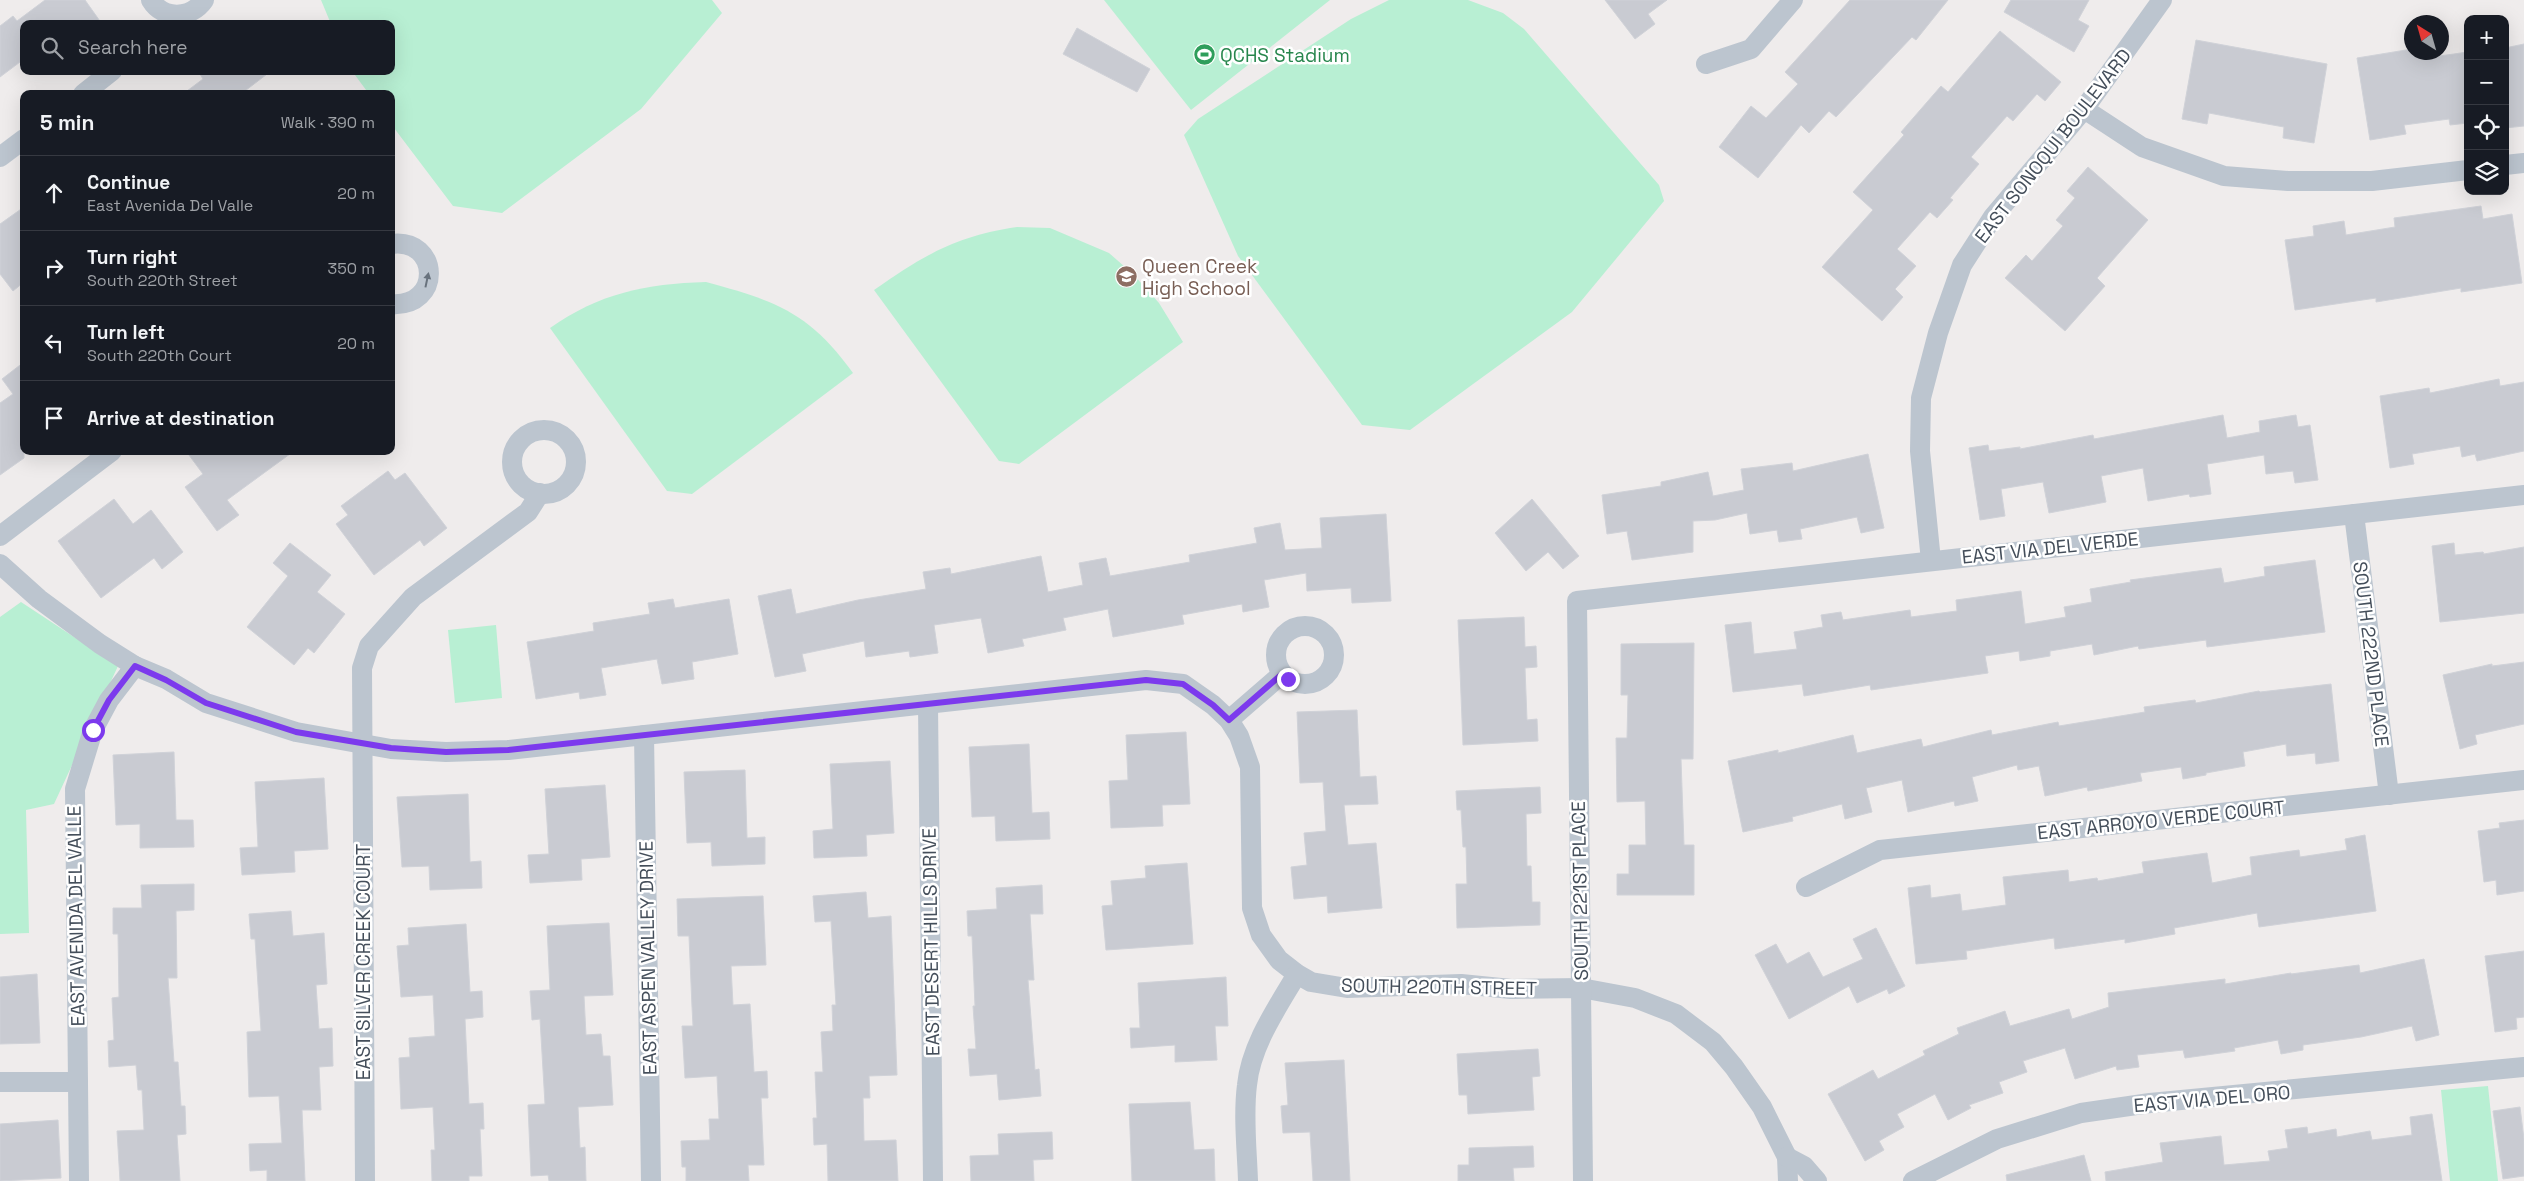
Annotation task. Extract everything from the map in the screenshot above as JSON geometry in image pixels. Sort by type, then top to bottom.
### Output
[{"type":"street","points":[[151,0],[168,19],[188,14],[204,0]]},
{"type":"street","points":[[1706,64],[1751,49],[1792,0]]},
{"type":"street","name":"EAST SONOQUI BOULEVARD","points":[[1931,561],[1920,450],[1921,398],[1938,333],[1962,265],[1993,217],[2084,110],[2162,0]]},
{"type":"street","points":[[88,90],[107,75]]},
{"type":"street","points":[[2084,110],[2142,147],[2224,176],[2288,181],[2372,181],[2464,170]]},
{"type":"street","points":[[0,157],[20,142]]},
{"type":"street","points":[[2509,165],[2524,163]]},
{"type":"street","points":[[395,244],[409,244],[420,251],[426,260],[429,279],[419,296],[410,302],[395,304]]},
{"type":"street","points":[[0,536],[107,455]]},
{"type":"street","name":"EAST SILVER CREEK COURT","points":[[365,1181],[362,668],[369,646],[413,597],[528,512],[540,494]]},
{"type":"street","name":"EAST VIA DEL VERDE","points":[[1577,601],[2524,495]]},
{"type":"street","name":"SOUTH 222ND PLACE","points":[[2354,514],[2389,795]]},
{"type":"street","name":"SOUTH 220TH STREET","points":[[0,564],[38,599],[135,666],[166,680],[206,703],[296,732],[391,748],[446,752],[508,750],[1146,680],[1183,684],[1213,705],[1229,720],[1239,736],[1250,767],[1252,908],[1261,935],[1279,960],[1297,974],[1312,982],[1347,988],[1461,984],[1512,989],[1581,988],[1635,998],[1676,1014],[1713,1042],[1734,1067],[1762,1107],[1787,1157],[1788,1181]]},
{"type":"street","name":"SOUTH 221ST PLACE","points":[[1577,601],[1583,1181]]},
{"type":"street","name":"EAST AVENIDA DEL VALLE","points":[[80,1181],[75,789],[93,730],[109,700],[135,666]]},
{"type":"street","points":[[1229,720],[1282,674]]},
{"type":"street","name":"EAST DESERT HILLS DRIVE","points":[[928,704],[933,1181]]},
{"type":"street","name":"EAST ASPEN VALLEY DRIVE","points":[[644,735],[651,1181]]},
{"type":"street","name":"EAST ARROYO VERDE COURT","points":[[1806,887],[1880,850],[2524,780]]},
{"type":"street","points":[[1248,1181],[1248,1078],[1254,1055],[1262,1038],[1297,974]]},
{"type":"street","name":"EAST VIA DEL ORO","points":[[1913,1181],[1997,1139],[2081,1113],[2150,1103],[2524,1067]]},
{"type":"street","points":[[0,1082],[78,1082]]},
{"type":"street","points":[[1787,1157],[1804,1166],[1817,1181]]},
{"type":"green space","points":[[321,0],[712,0],[722,13],[641,109],[502,213],[453,206],[395,129],[395,90],[366,90],[355,75],[395,75],[395,20],[329,20]]},
{"type":"green space","name":"QCHS Stadium","points":[[1104,0],[1330,0],[1191,110]]},
{"type":"green space","points":[[1389,0],[1468,0],[1503,13],[1524,29],[1659,185],[1664,201],[1572,312],[1410,430],[1362,425],[1238,256],[1184,135],[1198,119],[1351,19]]},
{"type":"green space","points":[[1017,227],[1050,228],[1109,253],[1133,274],[1159,303],[1183,342],[1019,464],[999,461],[874,290],[925,257],[941,249],[976,236]]},
{"type":"green space","points":[[706,282],[772,303],[806,322],[837,352],[853,373],[692,494],[667,491],[550,328],[587,306],[624,293],[663,285]]},
{"type":"green space","points":[[21,602],[118,666],[54,804],[26,810],[29,933],[0,934],[0,617]]},
{"type":"green space","points":[[496,625],[502,698],[455,703],[448,630]]},
{"type":"green space","points":[[2488,1086],[2498,1181],[2450,1181],[2441,1090]]},
{"type":"building","points":[[45,0],[85,0],[99,20],[20,20],[20,62],[0,77],[0,26],[13,16],[17,21]]},
{"type":"building","points":[[1605,0],[1667,0],[1648,14],[1655,24],[1635,39]]},
{"type":"building","points":[[1850,0],[1948,0],[1916,40],[1912,37],[1836,117],[1829,111],[1809,133],[1801,125],[1758,178],[1719,147],[1751,106],[1766,118],[1798,84],[1785,72]]},
{"type":"building","points":[[2011,0],[2089,0],[2078,20],[2089,26],[2074,52],[2004,12]]},
{"type":"building","points":[[1077,28],[1150,69],[1137,92],[1063,54]]},
{"type":"building","points":[[2000,31],[2061,82],[2045,101],[2037,94],[2013,121],[2007,116],[1971,157],[1979,164],[1950,198],[1953,200],[1937,218],[1930,212],[1897,249],[1916,266],[1895,289],[1903,297],[1882,321],[1822,267],[1873,210],[1853,192],[1904,135],[1901,132],[1941,86],[1948,92]]},
{"type":"building","points":[[2196,40],[2327,64],[2314,143],[2283,138],[2284,127],[2209,113],[2207,124],[2182,119]]},
{"type":"building","points":[[2524,44],[2524,126],[2509,128],[2509,60],[2509,47]]},
{"type":"building","points":[[2404,50],[2404,60],[2449,60],[2449,55],[2464,53],[2464,123],[2450,125],[2449,119],[2404,125],[2406,134],[2370,140],[2357,58]]},
{"type":"building","points":[[200,75],[266,75],[246,90],[188,90],[203,79]]},
{"type":"building","points":[[2088,167],[2148,220],[2097,278],[2105,286],[2065,331],[2005,278],[2026,255],[2032,261],[2063,226],[2056,220],[2075,198],[2067,191]]},
{"type":"building","points":[[2481,206],[2483,219],[2512,214],[2522,283],[2461,292],[2461,288],[2376,302],[2376,298],[2295,310],[2285,240],[2314,236],[2313,226],[2344,221],[2346,235],[2395,227],[2394,218]]},
{"type":"building","points":[[20,210],[20,285],[13,291],[0,274],[0,224]]},
{"type":"building","points":[[20,365],[20,455],[24,455],[24,458],[0,475],[0,403],[13,394],[2,379]]},
{"type":"building","points":[[2499,379],[2500,386],[2524,382],[2524,451],[2477,461],[2475,454],[2462,457],[2460,446],[2412,454],[2414,464],[2390,468],[2380,396],[2429,388],[2430,393]]},
{"type":"building","points":[[2223,415],[2227,438],[2260,432],[2259,421],[2296,415],[2298,427],[2310,425],[2318,480],[2295,483],[2293,471],[2266,474],[2264,455],[2207,464],[2211,494],[2190,497],[2189,494],[2148,501],[2143,468],[2101,476],[2106,502],[2049,513],[2043,482],[2001,489],[2005,516],[1980,520],[1969,448],[1988,445],[1989,451],[2020,447],[2020,449],[2093,435],[2094,439]]},
{"type":"building","points":[[1868,454],[1884,528],[1861,533],[1857,517],[1800,529],[1802,539],[1779,542],[1777,530],[1750,534],[1747,513],[1715,520],[1693,521],[1693,552],[1632,560],[1627,531],[1607,534],[1602,495],[1661,486],[1661,482],[1708,472],[1713,496],[1744,490],[1741,469],[1792,463],[1793,471]]},
{"type":"building","points":[[189,455],[289,455],[227,500],[239,515],[217,531],[185,487],[203,474]]},
{"type":"building","points":[[388,471],[395,480],[405,473],[447,528],[424,546],[420,540],[374,575],[336,524],[348,515],[341,506]]},
{"type":"building","points":[[114,499],[133,524],[151,510],[183,552],[162,569],[154,558],[101,598],[58,541]]},
{"type":"building","points":[[1532,499],[1579,556],[1563,569],[1548,552],[1526,571],[1495,533]]},
{"type":"building","points":[[1386,514],[1391,601],[1352,603],[1351,588],[1307,591],[1306,573],[1264,580],[1269,607],[1243,612],[1242,604],[1182,615],[1184,624],[1113,637],[1108,609],[1063,618],[1066,630],[1022,639],[1024,646],[988,653],[981,618],[934,625],[938,653],[910,657],[909,651],[866,657],[864,641],[802,654],[806,671],[775,677],[758,596],[791,589],[796,614],[858,600],[926,589],[923,572],[950,568],[951,574],[1041,556],[1048,592],[1083,585],[1079,563],[1106,558],[1110,576],[1190,562],[1189,555],[1257,543],[1254,528],[1280,523],[1285,550],[1322,548],[1320,518]]},
{"type":"building","points":[[290,543],[331,575],[317,592],[345,614],[314,653],[308,648],[294,665],[247,627],[288,576],[273,563]]},
{"type":"building","points":[[2454,543],[2455,555],[2483,552],[2484,554],[2524,547],[2524,613],[2440,622],[2432,546]]},
{"type":"building","points":[[2315,560],[2325,632],[2207,647],[2206,640],[2139,649],[2138,646],[2094,655],[2092,644],[2050,651],[2050,656],[2020,661],[2019,651],[1985,656],[1988,673],[1871,690],[1870,685],[1804,696],[1802,684],[1733,692],[1725,625],[1751,622],[1754,654],[1797,649],[1794,632],[1823,627],[1821,615],[1841,612],[1843,620],[1910,610],[1911,617],[1957,611],[1956,600],[2021,591],[2025,624],[2066,617],[2064,607],[2092,602],[2090,589],[2131,582],[2130,580],[2221,568],[2224,583],[2265,576],[2264,567]]},
{"type":"building","points":[[673,599],[675,608],[729,599],[738,654],[692,662],[694,679],[662,684],[657,659],[601,668],[606,695],[580,699],[579,692],[536,699],[527,642],[594,631],[593,623],[650,614],[648,603]]},
{"type":"building","points":[[1524,617],[1525,647],[1536,646],[1537,667],[1525,668],[1527,720],[1537,719],[1538,741],[1463,745],[1458,620]]},
{"type":"building","points":[[1694,643],[1693,759],[1681,759],[1684,845],[1694,845],[1694,895],[1617,895],[1617,874],[1629,874],[1629,845],[1646,845],[1645,801],[1617,802],[1616,738],[1627,738],[1628,695],[1621,695],[1621,644]]},
{"type":"building","points":[[2524,662],[2524,724],[2475,735],[2477,744],[2460,749],[2443,675],[2492,664],[2492,666]]},
{"type":"building","points":[[2331,684],[2339,761],[2316,764],[2315,753],[2287,756],[2286,744],[2243,752],[2245,766],[2206,773],[2206,775],[2183,779],[2181,767],[2140,773],[2142,781],[2088,791],[2087,787],[2045,796],[2039,766],[2018,770],[2017,765],[1972,777],[1978,801],[1955,806],[1954,801],[1908,812],[1902,780],[1866,788],[1872,812],[1845,819],[1842,804],[1792,817],[1793,821],[1743,832],[1728,761],[1778,750],[1778,753],[1853,735],[1857,753],[1921,739],[1923,747],[1991,730],[1992,735],[2058,722],[2059,726],[2145,712],[2144,707],[2195,700],[2196,703],[2259,691]]},
{"type":"building","points":[[1357,710],[1360,777],[1376,776],[1378,804],[1344,805],[1348,845],[1376,843],[1382,908],[1328,913],[1327,896],[1294,899],[1291,867],[1307,865],[1304,833],[1326,831],[1323,782],[1300,783],[1297,712]]},
{"type":"building","points":[[1186,732],[1190,804],[1162,805],[1163,826],[1111,828],[1109,781],[1128,780],[1126,735]]},
{"type":"building","points":[[1029,744],[1032,813],[1049,812],[1050,839],[996,841],[995,816],[972,817],[969,747]]},
{"type":"building","points":[[174,752],[176,820],[193,820],[194,847],[140,848],[140,824],[116,825],[113,755]]},
{"type":"building","points":[[890,761],[894,833],[866,835],[867,856],[814,858],[813,831],[833,829],[830,764]]},
{"type":"building","points":[[745,770],[747,838],[765,837],[765,864],[712,866],[711,842],[687,843],[684,772]]},
{"type":"building","points":[[324,778],[328,849],[294,851],[295,872],[242,875],[240,848],[258,847],[255,782]]},
{"type":"building","points":[[605,785],[610,857],[581,859],[582,880],[530,883],[528,855],[549,854],[545,789]]},
{"type":"building","points":[[1540,787],[1541,813],[1526,814],[1527,866],[1531,866],[1532,902],[1540,902],[1540,925],[1457,928],[1456,884],[1467,884],[1466,847],[1463,847],[1461,810],[1457,810],[1456,791]]},
{"type":"building","points":[[468,794],[470,862],[481,861],[482,888],[430,890],[429,866],[402,867],[397,797]]},
{"type":"building","points":[[2524,820],[2524,891],[2497,895],[2496,880],[2484,882],[2478,831],[2500,828],[2499,823]]},
{"type":"building","points":[[2365,835],[2376,911],[2259,927],[2257,913],[2174,928],[2175,934],[2125,943],[2125,939],[2055,949],[2054,938],[1966,951],[1967,959],[1916,964],[1908,888],[1930,885],[1931,898],[1960,894],[1962,911],[2006,905],[2003,877],[2068,870],[2069,882],[2097,878],[2098,881],[2144,873],[2142,862],[2207,853],[2212,883],[2252,875],[2250,857],[2299,850],[2300,857],[2347,850],[2345,839]]},
{"type":"building","points":[[1187,863],[1193,944],[1106,950],[1102,906],[1113,905],[1111,881],[1146,878],[1145,866]]},
{"type":"building","points":[[194,884],[194,910],[176,911],[177,978],[168,978],[174,1062],[178,1062],[181,1106],[185,1106],[186,1134],[177,1135],[180,1181],[120,1181],[117,1131],[144,1130],[142,1090],[138,1090],[136,1065],[109,1067],[108,1041],[114,1040],[112,998],[119,997],[118,934],[113,934],[113,908],[142,908],[141,885]]},
{"type":"building","points":[[1042,885],[1043,914],[1030,914],[1034,980],[1028,980],[1035,1070],[1039,1069],[1041,1096],[999,1100],[997,1074],[970,1076],[968,1049],[976,1049],[972,936],[968,936],[967,911],[997,909],[996,888]]},
{"type":"building","points":[[866,892],[868,918],[891,916],[897,1075],[869,1076],[870,1098],[863,1098],[864,1141],[896,1140],[898,1181],[828,1181],[827,1144],[814,1145],[813,1118],[817,1118],[815,1072],[823,1072],[821,1032],[833,1031],[832,1005],[836,1005],[831,921],[815,922],[813,896]]},
{"type":"building","points":[[763,896],[766,965],[731,966],[733,1005],[750,1004],[754,1072],[767,1071],[768,1098],[761,1098],[764,1165],[748,1165],[749,1181],[686,1181],[686,1167],[682,1167],[681,1141],[710,1140],[709,1119],[719,1119],[717,1076],[685,1078],[682,1026],[693,1026],[689,936],[678,936],[677,899]]},
{"type":"building","points":[[291,911],[293,936],[324,933],[327,984],[316,985],[319,1029],[332,1028],[333,1066],[319,1067],[321,1110],[302,1110],[305,1181],[267,1181],[267,1170],[250,1171],[249,1144],[282,1143],[279,1096],[249,1097],[247,1032],[261,1031],[255,939],[251,939],[249,914]]},
{"type":"building","points":[[609,923],[613,995],[584,996],[586,1035],[601,1034],[603,1056],[610,1056],[613,1105],[578,1107],[580,1148],[585,1147],[586,1181],[549,1181],[548,1175],[531,1176],[528,1105],[545,1104],[540,1019],[532,1020],[530,991],[550,990],[547,926]]},
{"type":"building","points":[[466,924],[470,992],[482,991],[483,1017],[465,1019],[469,1104],[483,1103],[484,1129],[480,1129],[482,1176],[469,1176],[469,1181],[432,1181],[431,1150],[435,1150],[433,1107],[401,1109],[399,1058],[410,1057],[409,1038],[435,1036],[433,995],[401,997],[397,946],[409,945],[408,928]]},
{"type":"building","points":[[1876,928],[1905,986],[1889,994],[1887,989],[1857,1003],[1849,986],[1789,1019],[1755,955],[1776,944],[1787,964],[1809,952],[1823,977],[1863,959],[1853,939]]},
{"type":"building","points":[[2524,951],[2524,1017],[2516,1018],[2517,1029],[2495,1032],[2485,956]]},
{"type":"building","points":[[2424,959],[2439,1035],[2416,1041],[2412,1026],[2361,1037],[2303,1045],[2303,1050],[2281,1054],[2278,1040],[2234,1048],[2235,1051],[2185,1058],[2183,1050],[2137,1055],[2139,1067],[2117,1070],[2116,1066],[2075,1079],[2065,1048],[2023,1061],[2027,1072],[1999,1082],[2003,1093],[1969,1105],[1971,1108],[1948,1120],[1935,1094],[1897,1114],[1904,1127],[1879,1141],[1884,1150],[1865,1161],[1828,1094],[1873,1070],[1878,1079],[1925,1055],[1923,1051],[1959,1034],[1957,1028],[2005,1011],[2010,1026],[2069,1009],[2072,1019],[2109,1007],[2108,993],[2225,979],[2225,984],[2291,973],[2359,965],[2360,973]]},
{"type":"building","points":[[37,974],[40,1043],[0,1044],[0,977]]},
{"type":"building","points":[[1226,977],[1228,1026],[1215,1026],[1217,1060],[1175,1062],[1175,1045],[1131,1048],[1130,1028],[1140,1028],[1138,983]]},
{"type":"building","points":[[1538,1049],[1540,1076],[1532,1077],[1534,1110],[1468,1114],[1467,1095],[1459,1095],[1457,1054]]},
{"type":"building","points":[[1344,1060],[1350,1181],[1313,1181],[1310,1132],[1283,1133],[1281,1106],[1288,1105],[1285,1063]]},
{"type":"building","points":[[1190,1102],[1194,1150],[1214,1149],[1215,1181],[1132,1181],[1129,1104]]},
{"type":"building","points":[[2520,1107],[2524,1139],[2524,1176],[2503,1179],[2493,1111]]},
{"type":"building","points":[[2432,1114],[2442,1181],[2106,1181],[2105,1172],[2163,1162],[2160,1143],[2221,1136],[2224,1165],[2270,1161],[2268,1151],[2288,1148],[2285,1130],[2307,1127],[2308,1134],[2336,1129],[2337,1137],[2370,1131],[2372,1140],[2412,1135],[2410,1117]]},
{"type":"building","points":[[58,1120],[61,1178],[0,1181],[0,1124]]},
{"type":"building","points":[[1052,1132],[1053,1159],[1033,1160],[1034,1181],[971,1181],[970,1156],[999,1155],[998,1134]]},
{"type":"building","points":[[1533,1146],[1534,1167],[1513,1168],[1514,1181],[1458,1181],[1458,1165],[1469,1165],[1469,1148]]},
{"type":"building","points":[[2084,1155],[2091,1181],[2007,1181],[2006,1175]]},
{"type":"place","name":"QCHS Stadium","points":[[1204,55]]},
{"type":"place","name":"Queen Creek High School","points":[[1126,277]]},
{"type":"route","points":[[93,730],[109,700],[135,666],[166,680],[206,703],[296,732],[391,748],[446,752],[508,750],[1146,680],[1183,684],[1213,705],[1229,720],[1282,674],[1288,679]]}]
